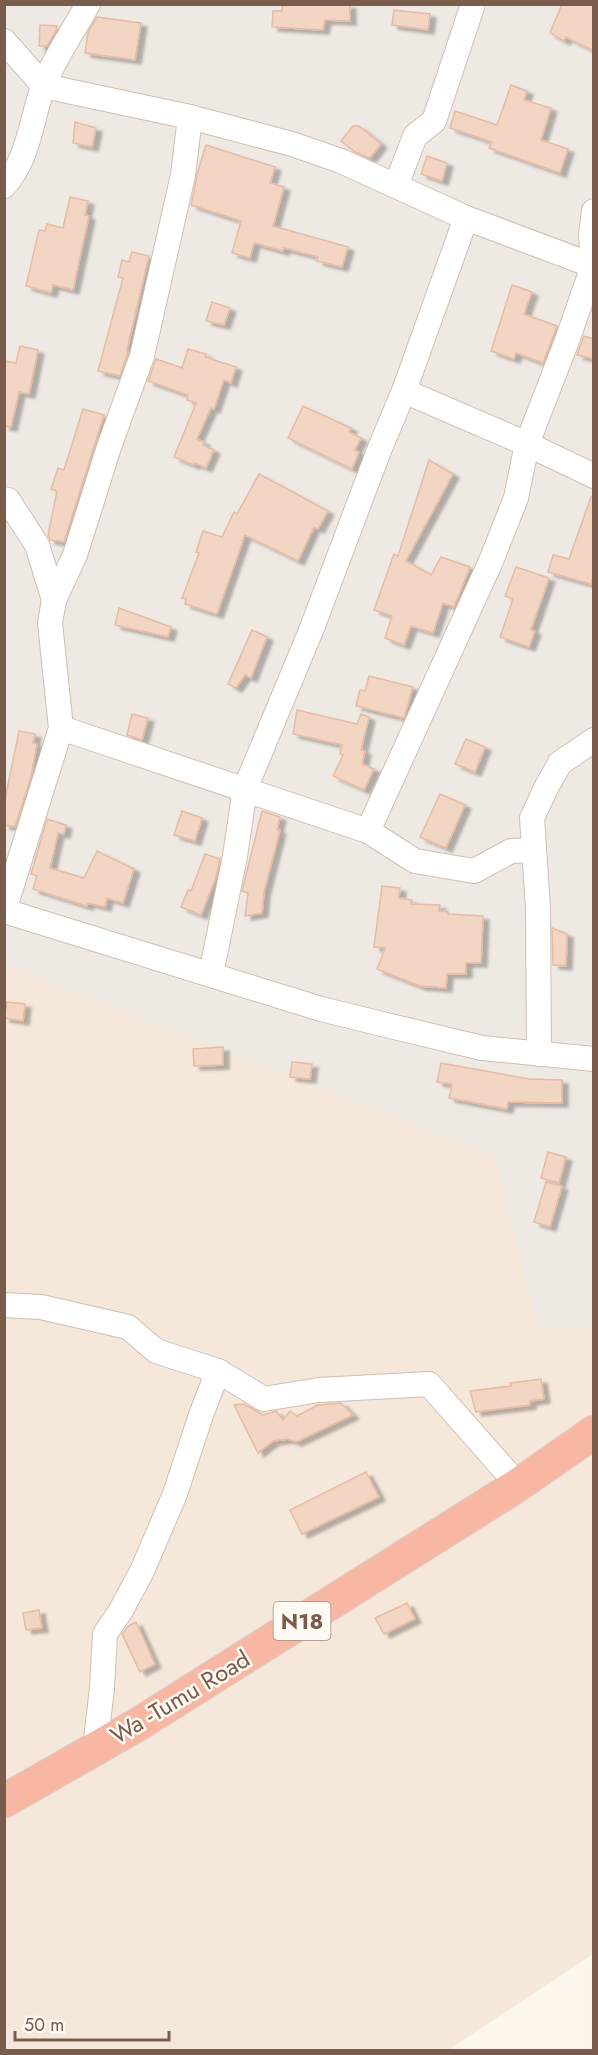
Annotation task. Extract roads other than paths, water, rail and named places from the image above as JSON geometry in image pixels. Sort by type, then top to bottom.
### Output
[{"type":"highway","name":"Wa -Tumu Road","points":[[4,1801],[136,1725],[518,1485],[594,1432]]},
{"type":"street","points":[[4,186],[15,174],[28,142],[44,86],[88,4]]},
{"type":"street","points":[[396,186],[415,136],[434,121],[473,4]]},
{"type":"street","points":[[4,41],[44,86],[190,117],[292,144],[340,161],[466,218],[593,266]]},
{"type":"street","points":[[190,117],[183,175],[142,356],[109,447],[75,555],[54,600],[50,623],[61,728],[6,910],[321,1009],[482,1048],[593,1062]]},
{"type":"street","points":[[368,831],[491,561],[516,498],[527,444],[593,266],[591,234],[594,211]]},
{"type":"street","points":[[211,974],[235,856],[245,789],[312,628],[404,391],[466,218]]},
{"type":"street","points":[[404,391],[527,444],[594,476]]},
{"type":"street","points":[[4,500],[8,500],[37,545],[54,600]]},
{"type":"street","points":[[61,728],[368,831],[415,861],[474,871],[512,851],[533,849]]},
{"type":"street","points":[[539,1054],[538,908],[532,818],[560,763],[594,740]]},
{"type":"street","points":[[4,1305],[41,1308],[128,1327],[156,1351],[218,1371],[264,1399],[319,1390],[429,1384],[518,1485]]},
{"type":"street","points":[[95,1748],[105,1634],[120,1612],[146,1562],[175,1494],[218,1371]]}]
